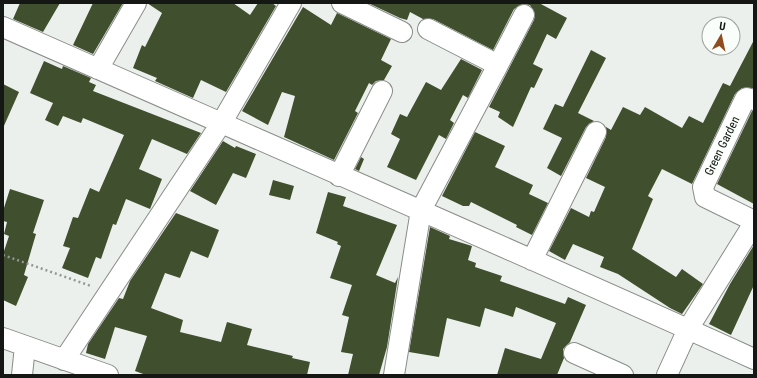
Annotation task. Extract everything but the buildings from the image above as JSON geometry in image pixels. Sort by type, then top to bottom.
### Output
[{"type":"street","points":[[98,69],[136,3]]},
{"type":"street","points":[[64,360],[108,291],[222,122],[291,3]]},
{"type":"street","points":[[342,3],[402,32]]},
{"type":"street","points":[[394,375],[421,210],[524,15]]},
{"type":"street","points":[[3,27],[222,122],[339,176],[421,210],[754,359]]},
{"type":"street","points":[[428,29],[498,65]]},
{"type":"street","points":[[339,176],[382,91]]},
{"type":"street","name":"Green Garden","points":[[667,375],[688,329],[754,222],[705,197],[703,187],[745,99],[747,98],[754,100]]},
{"type":"street","points":[[532,260],[596,132]]},
{"type":"street","points":[[3,338],[108,375]]},
{"type":"street","points":[[22,375],[24,346]]},
{"type":"street","points":[[574,353],[623,375]]},
{"type":"path","points":[[3,255],[108,291]]}]
